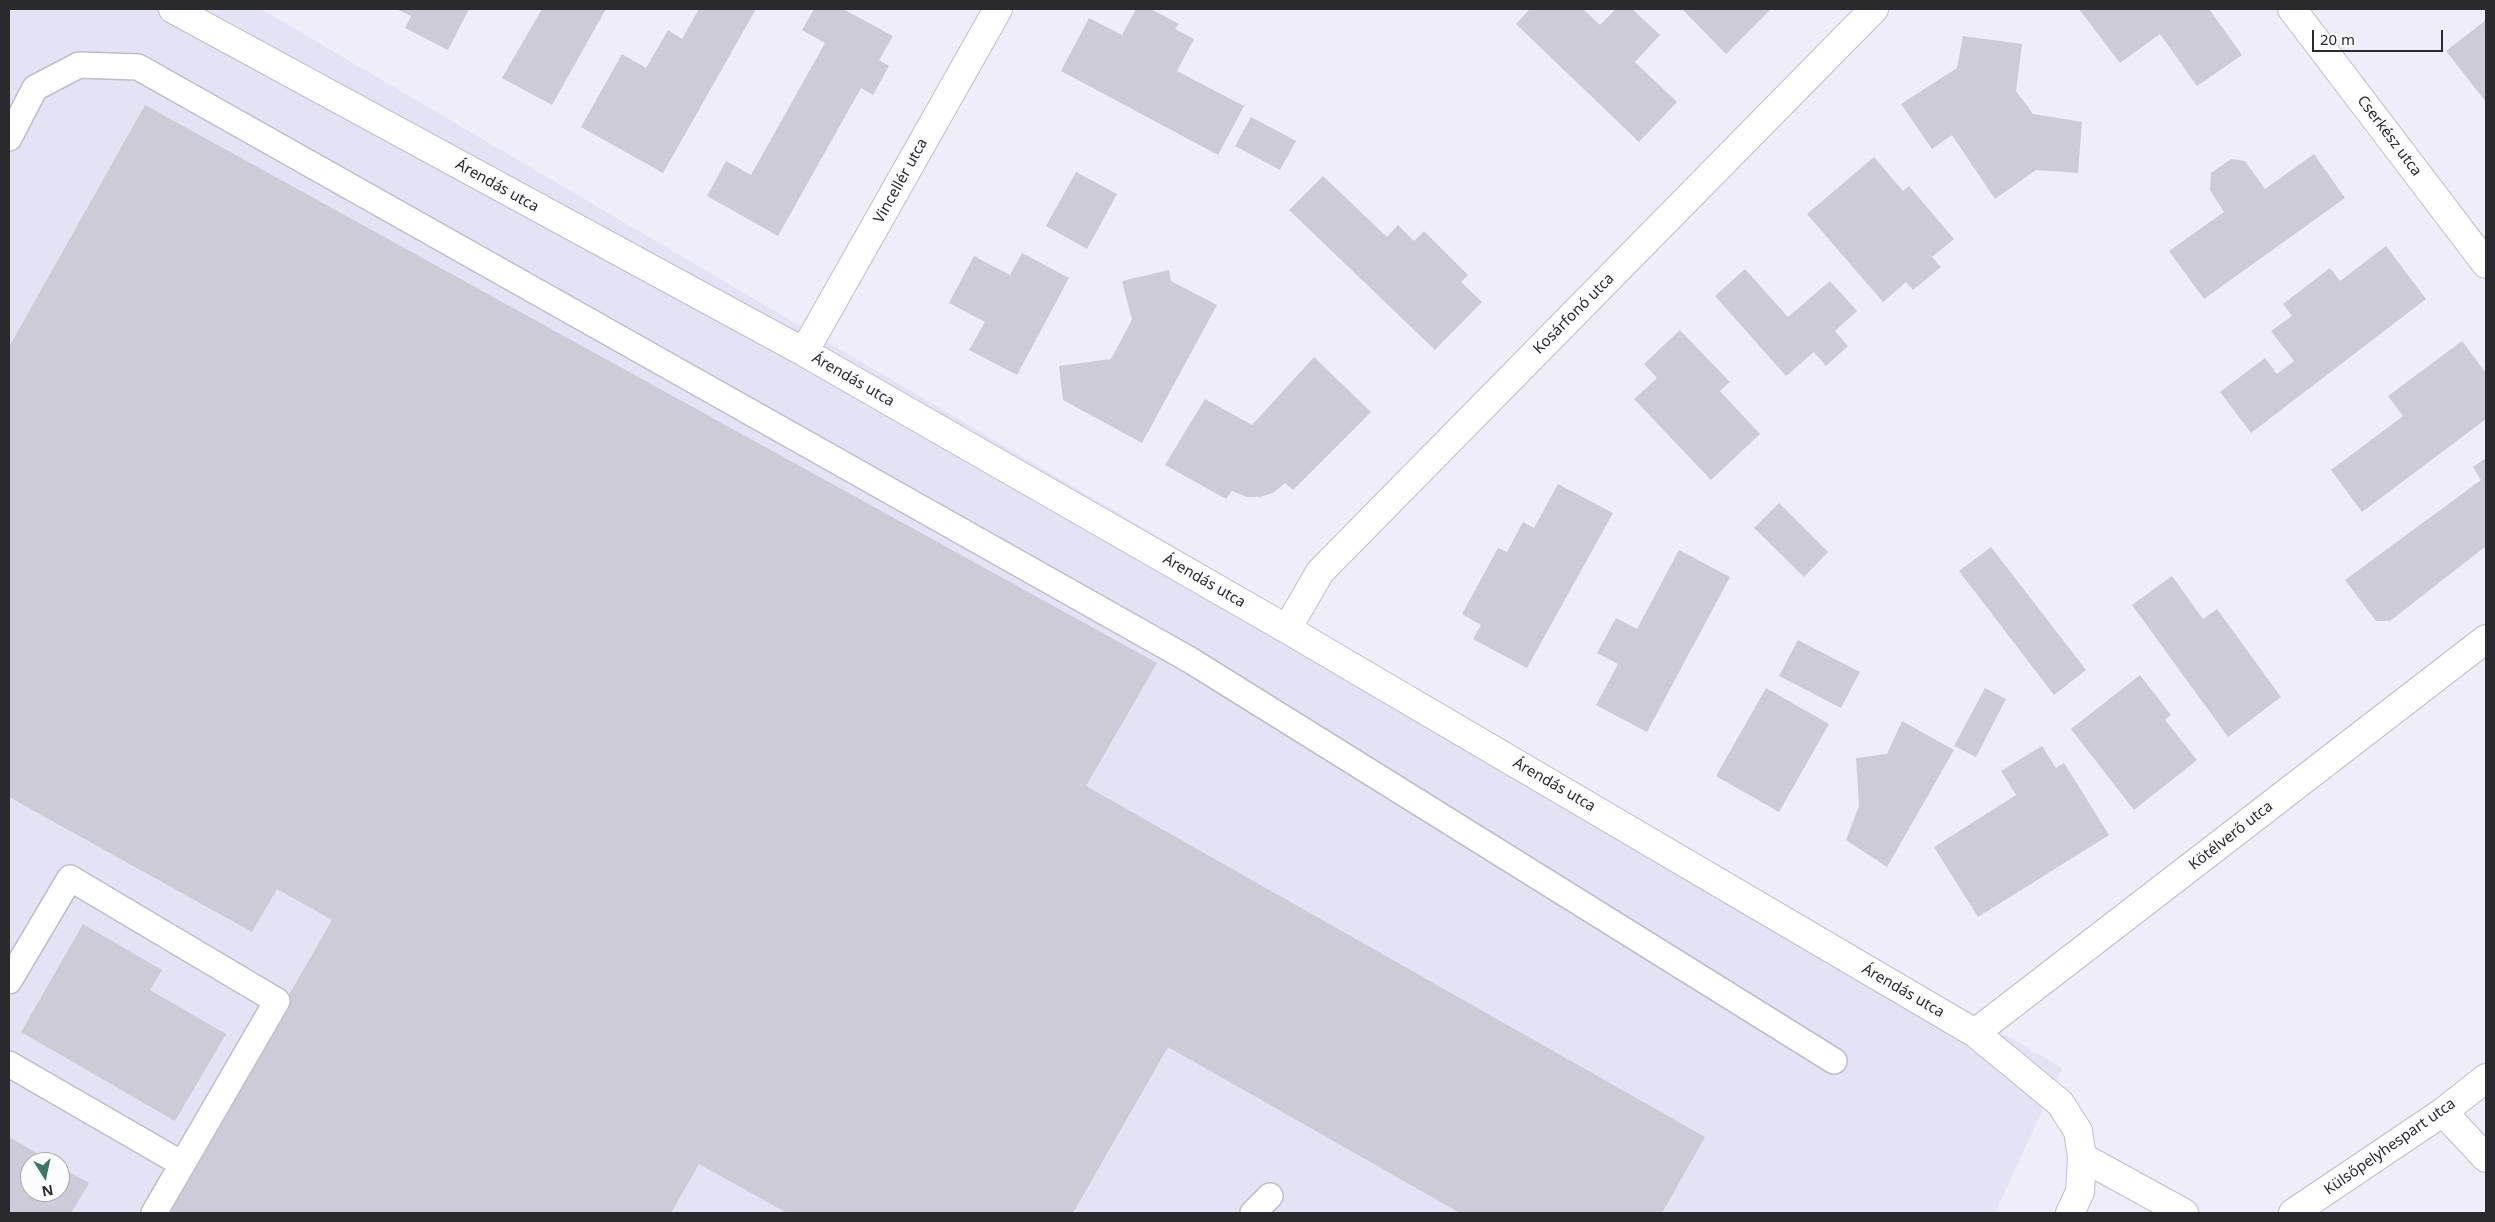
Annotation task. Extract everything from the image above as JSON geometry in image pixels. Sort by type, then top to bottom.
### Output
[{"type":"street","name":"Árendás utca","points":[[173,9],[804,352],[1287,628],[1975,1033],[2060,1103],[2078,1131],[2082,1158],[2080,1192],[2070,1213]]},
{"type":"street","name":"Vincellér utca","points":[[804,352],[998,9]]},
{"type":"street","name":"Kosárfonó utca","points":[[1287,628],[1320,572],[1874,9]]},
{"type":"street","name":"Cserkész utca","points":[[2292,9],[2486,264]]},
{"type":"street","name":"Kötélverő utca","points":[[1975,1033],[2486,639]]},
{"type":"street","name":"Külsőpelyhespart utca","points":[[2293,1213],[2443,1112],[2486,1078]]},
{"type":"street","points":[[2443,1112],[2486,1158]]},
{"type":"street","points":[[2082,1158],[2184,1213]]},
{"type":"lane","points":[[9,138],[35,88],[79,65],[138,66],[1190,660],[1834,1061]]},
{"type":"lane","points":[[9,981],[70,878],[277,1001],[154,1213]]},
{"type":"lane","points":[[9,1064],[182,1164]]},
{"type":"lane","points":[[1253,1213],[1270,1196]]},
{"type":"shaded area","points":[[9,9],[261,9],[2062,1068],[1995,1213],[9,1213]]},
{"type":"building","points":[[396,9],[469,9],[448,50],[405,28],[411,16]]},
{"type":"building","points":[[542,9],[606,9],[552,105],[502,78]]},
{"type":"building","points":[[699,9],[756,9],[663,173],[581,127],[622,54],[646,68],[668,30],[682,39]]},
{"type":"building","points":[[814,9],[843,9],[893,36],[879,60],[889,66],[873,95],[861,88],[778,236],[707,196],[726,161],[751,175],[825,43],[802,30]]},
{"type":"building","points":[[1136,9],[1151,9],[1179,24],[1175,29],[1194,39],[1177,71],[1244,106],[1218,155],[1061,71],[1089,18],[1122,35]]},
{"type":"building","points":[[1530,9],[1583,9],[1600,25],[1616,9],[1632,9],[1660,35],[1635,62],[1677,102],[1639,142],[1516,24]]},
{"type":"building","points":[[1682,9],[1771,9],[1726,54]]},
{"type":"building","points":[[2079,9],[2209,9],[2242,55],[2197,86],[2160,34],[2120,63]]},
{"type":"building","points":[[2486,20],[2486,102],[2446,51]]},
{"type":"building","points":[[1963,36],[2022,44],[2016,91],[2033,114],[2082,122],[2078,173],[2036,170],[1995,199],[1952,135],[1932,149],[1901,104],[1957,68]]},
{"type":"building","points":[[145,105],[1157,663],[1086,786],[1705,1137],[1662,1213],[1460,1213],[1168,1047],[1073,1213],[787,1213],[699,1164],[671,1213],[164,1213],[332,920],[277,889],[252,932],[9,797],[9,347]]},
{"type":"building","points":[[1251,117],[1296,141],[1280,170],[1235,146]]},
{"type":"building","points":[[2314,154],[2345,198],[2204,299],[2169,251],[2224,212],[2210,190],[2211,173],[2231,159],[2245,161],[2265,189]]},
{"type":"building","points":[[1874,157],[1903,191],[1909,186],[1954,239],[1932,257],[1941,267],[1913,290],[1906,282],[1883,302],[1807,214]]},
{"type":"building","points":[[1076,172],[1117,194],[1087,249],[1046,226]]},
{"type":"building","points":[[1323,176],[1387,237],[1398,225],[1414,241],[1424,231],[1468,275],[1461,282],[1482,302],[1435,350],[1289,210]]},
{"type":"building","points":[[2386,246],[2426,299],[2251,433],[2220,392],[2265,358],[2277,374],[2294,361],[2271,331],[2292,316],[2283,304],[2330,268],[2340,281]]},
{"type":"building","points":[[1022,253],[1069,278],[1017,375],[969,350],[985,322],[949,303],[974,256],[1010,275]]},
{"type":"building","points":[[1745,269],[1788,317],[1830,281],[1857,311],[1835,331],[1848,346],[1826,366],[1814,352],[1786,376],[1715,296]]},
{"type":"building","points":[[1169,270],[1171,281],[1217,305],[1142,443],[1063,400],[1059,366],[1111,359],[1132,320],[1122,281]]},
{"type":"building","points":[[1680,330],[1730,382],[1720,391],[1760,434],[1711,480],[1634,399],[1657,378],[1644,364]]},
{"type":"building","points":[[2462,341],[2486,373],[2486,419],[2362,512],[2331,470],[2403,416],[2388,396]]},
{"type":"building","points":[[1314,357],[1371,412],[1293,490],[1285,483],[1273,493],[1260,497],[1247,497],[1232,491],[1226,499],[1165,465],[1205,399],[1252,425]]},
{"type":"building","points":[[2486,458],[2486,546],[2390,621],[2376,621],[2345,580],[2481,480],[2473,467]]},
{"type":"building","points":[[1558,484],[1613,513],[1527,668],[1473,639],[1481,625],[1462,614],[1498,548],[1507,552],[1523,522],[1534,528]]},
{"type":"building","points":[[1779,503],[1828,552],[1804,577],[1754,528]]},
{"type":"building","points":[[1991,547],[2086,670],[2054,695],[1959,571]]},
{"type":"building","points":[[1679,550],[1730,577],[1647,732],[1596,705],[1618,664],[1597,653],[1616,618],[1637,629]]},
{"type":"building","points":[[2172,576],[2203,619],[2217,609],[2281,697],[2228,737],[2132,605]]},
{"type":"building","points":[[1798,640],[1860,672],[1841,708],[1779,676]]},
{"type":"building","points":[[2140,675],[2171,715],[2165,720],[2197,760],[2134,810],[2071,729]]},
{"type":"building","points":[[1766,688],[1829,724],[1779,812],[1716,776]]},
{"type":"building","points":[[1985,688],[2006,699],[1976,757],[1954,746]]},
{"type":"building","points":[[1902,721],[1954,750],[1887,867],[1846,840],[1859,806],[1856,758],[1887,754]]},
{"type":"building","points":[[2042,746],[2056,768],[2064,763],[2109,835],[1978,917],[1934,847],[2016,795],[2001,771]]},
{"type":"building","points":[[83,924],[162,970],[150,990],[226,1034],[175,1121],[21,1032]]},
{"type":"building","points":[[9,1137],[35,1152],[20,1152],[20,1202],[70,1202],[70,1173],[89,1183],[71,1213],[9,1213]]}]
